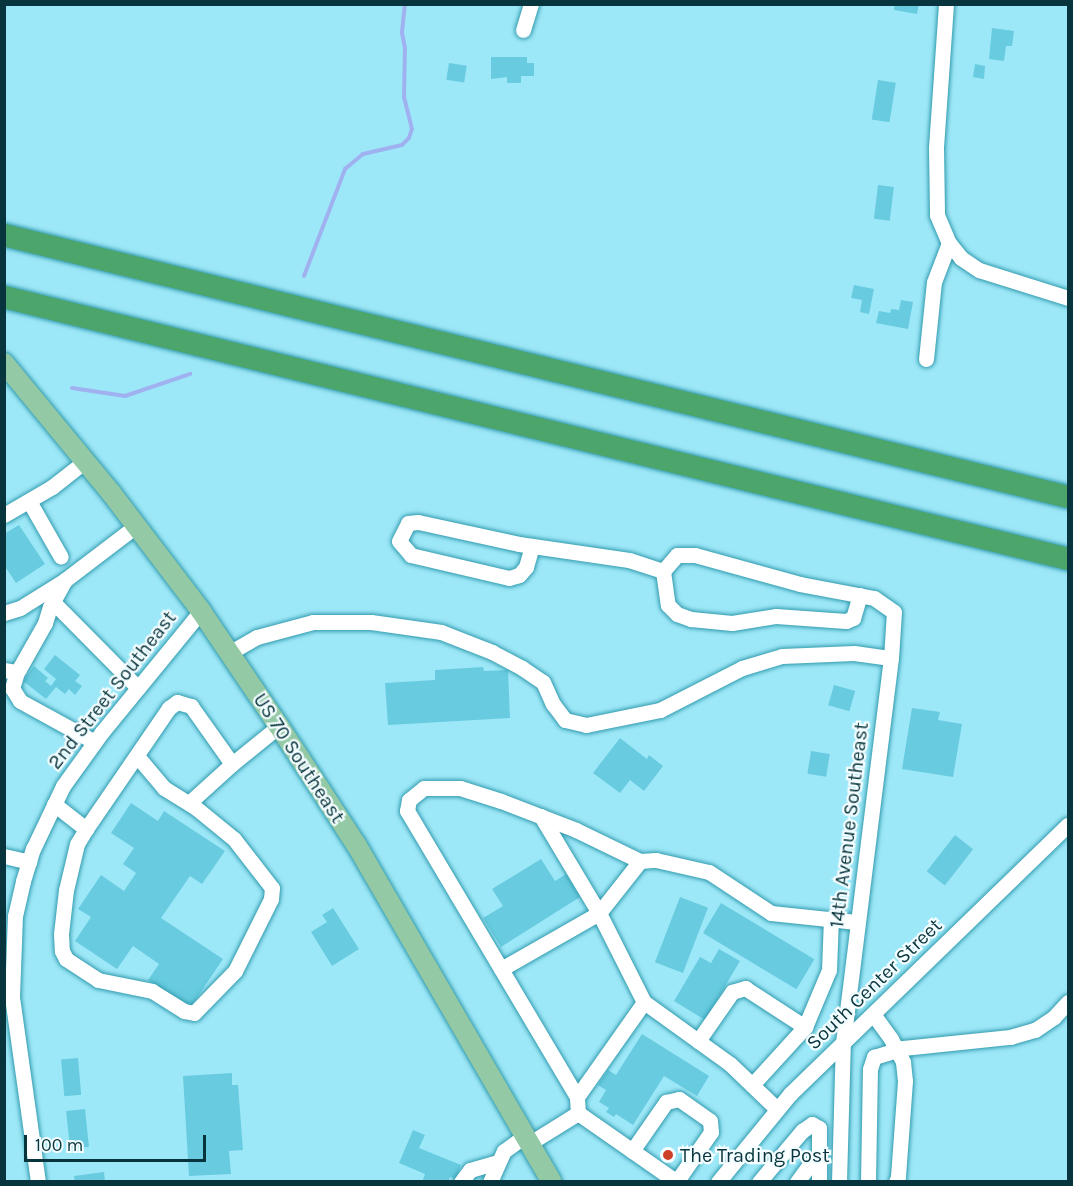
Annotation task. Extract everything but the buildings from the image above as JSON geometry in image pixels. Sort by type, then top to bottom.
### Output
[{"type":"highway","points":[[4,235],[1068,497]]},
{"type":"highway","points":[[9,298],[1068,559]]},
{"type":"main road","name":"US 70 Southeast","points":[[4,363],[85,461],[201,611],[279,726],[357,846],[552,1182]]},
{"type":"street","points":[[523,30],[531,4]]},
{"type":"street","points":[[946,4],[934,181],[937,215],[949,243],[961,258],[979,270],[1004,280],[1068,298]]},
{"type":"street","points":[[926,359],[934,282],[949,243]]},
{"type":"street","points":[[4,515],[29,501],[85,461]]},
{"type":"street","points":[[29,501],[61,557]]},
{"type":"street","points":[[532,546],[526,567],[519,575],[509,578],[411,555],[399,541],[408,523],[418,522],[532,546],[605,556],[663,571]]},
{"type":"street","points":[[4,613],[20,608],[65,580],[136,526]]},
{"type":"street","points":[[677,555],[695,555],[800,584],[860,595],[853,618],[846,621],[776,616],[732,623],[691,619],[677,614],[668,605],[663,571],[677,555]]},
{"type":"street","points":[[65,580],[45,623],[11,671],[12,688],[20,700],[95,742]]},
{"type":"street","name":"14th Avenue Southeast","points":[[839,1182],[843,1043],[891,658],[894,612],[874,598],[860,595]]},
{"type":"street","points":[[53,602],[138,688]]},
{"type":"street","name":"2nd Street Southeast","points":[[38,1182],[8,953],[29,862],[54,804],[95,742],[201,611]]},
{"type":"street","points":[[229,653],[257,637],[313,622],[371,622],[441,632],[492,652],[522,668],[543,682],[553,704],[565,720],[586,725],[660,710],[742,668],[782,656],[854,653],[891,658]]},
{"type":"street","points":[[137,756],[164,788],[189,803],[234,839],[273,892],[235,971],[194,1013],[184,1011],[152,991],[98,980],[66,959],[62,951],[61,933],[66,890],[77,844],[86,828],[170,708],[177,702],[184,702],[191,706],[232,764]]},
{"type":"street","points":[[189,803],[279,726]]},
{"type":"street","points":[[578,1113],[577,1096],[407,811],[409,800],[424,788],[460,788],[576,830],[640,861],[657,860],[709,872],[771,913],[857,922]]},
{"type":"street","points":[[54,804],[86,828]]},
{"type":"street","points":[[541,816],[599,913],[644,1002],[730,1064],[777,1109]]},
{"type":"street","name":"South Center Street","points":[[718,1182],[777,1109],[873,1014],[1066,833]]},
{"type":"street","points":[[4,856],[29,862]]},
{"type":"street","points":[[501,969],[599,913],[640,861]]},
{"type":"street","points":[[752,1085],[806,1027],[829,970],[831,919]]},
{"type":"street","points":[[698,1041],[732,992],[745,988],[806,1027]]},
{"type":"street","points":[[577,1096],[644,1002]]},
{"type":"street","points":[[868,1182],[870,1069],[874,1057],[895,1049],[1010,1037],[1035,1030],[1054,1017],[1068,1002]]},
{"type":"street","points":[[873,1014],[891,1039],[903,1062],[905,1081],[896,1182]]},
{"type":"street","points":[[578,1113],[632,1151],[677,1181],[711,1132],[710,1121],[679,1099],[666,1102],[632,1151]]},
{"type":"street","points":[[490,1182],[504,1151],[578,1113]]},
{"type":"street","points":[[759,1182],[802,1131],[812,1124],[819,1128],[819,1182]]},
{"type":"street","points":[[797,1182],[810,1164],[820,1156]]},
{"type":"street","points":[[461,1182],[470,1170],[498,1162]]},
{"type":"waterway","points":[[304,276],[345,169],[363,154],[402,145],[409,138],[412,129],[404,98],[405,48],[402,32],[405,4]]},
{"type":"waterway","points":[[72,388],[125,396],[190,374]]},
{"type":"place","name":"The Trading Post","points":[[668,1155]]}]
